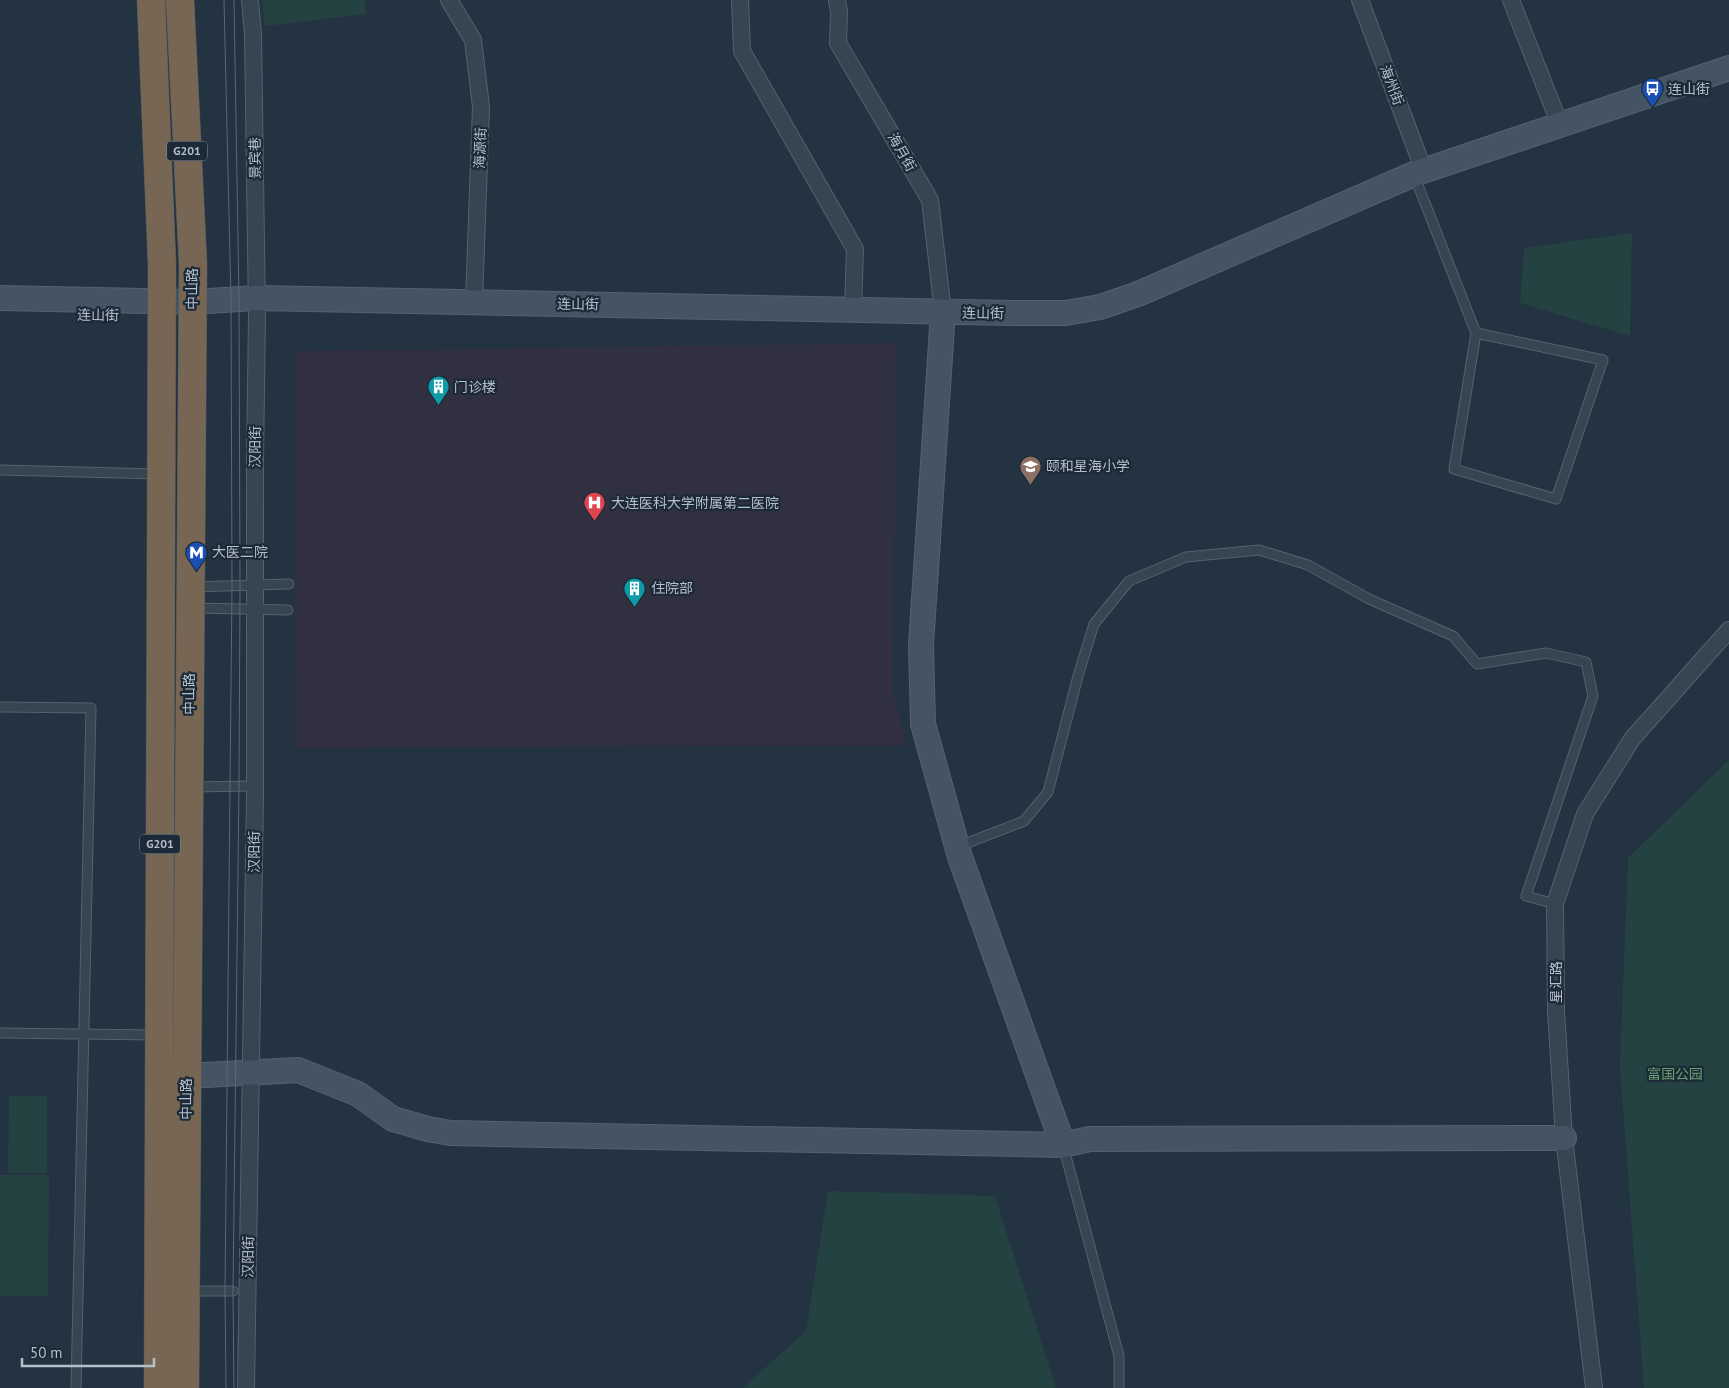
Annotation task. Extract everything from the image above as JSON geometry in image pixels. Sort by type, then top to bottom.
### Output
[{"type":"highway","name":"中山路","points":[[151,0],[162,264],[158,1388]]},
{"type":"highway","name":"中山路","points":[[180,0],[192,254],[185,1388]]},
{"type":"street","name":"景宾巷","points":[[250,0],[253,44],[257,307]]},
{"type":"street","name":"海源街","points":[[449,0],[473,40],[481,107],[474,302]]},
{"type":"street","points":[[740,0],[742,51],[855,249],[853,310]]},
{"type":"street","name":"海月街","points":[[837,0],[839,12],[838,43],[930,200],[943,312]]},
{"type":"street","name":"海州街","points":[[1360,0],[1419,173]]},
{"type":"street","points":[[1511,0],[1560,125]]},
{"type":"street","name":"连山街","points":[[0,314],[162,308],[192,302],[257,307],[474,302],[1066,313],[1100,307],[1138,294],[1419,173],[1729,68]]},
{"type":"street","name":"连山街","points":[[0,298],[162,308]]},
{"type":"street","name":"汉阳街","points":[[246,1388],[254,786],[257,307]]},
{"type":"street","points":[[943,312],[921,644],[922,724],[957,848],[1063,1144]]},
{"type":"street","name":"星汇路","points":[[1594,1388],[1564,1138],[1556,1011],[1555,904],[1585,814],[1632,739],[1729,630]]},
{"type":"street","points":[[186,1076],[298,1070],[358,1094],[392,1118],[428,1129],[450,1133],[1063,1144],[1090,1139],[1564,1138]]},
{"type":"lane","points":[[1419,173],[1476,333],[1454,469],[1556,499],[1603,360],[1476,333]]},
{"type":"lane","points":[[0,470],[161,474]]},
{"type":"lane","points":[[957,848],[1024,820],[1048,792],[1078,676],[1094,624],[1129,581],[1186,557],[1259,550],[1308,565],[1370,598],[1453,636],[1477,664],[1546,653],[1586,662],[1594,696],[1526,896],[1555,904]]},
{"type":"lane","points":[[190,598],[255,585],[289,584]]},
{"type":"lane","points":[[190,598],[254,610],[288,610]]},
{"type":"lane","points":[[0,707],[91,708],[76,1388]]},
{"type":"lane","points":[[189,787],[254,786]]},
{"type":"lane","points":[[0,1033],[159,1035]]},
{"type":"lane","points":[[1063,1144],[1119,1356],[1119,1388]]},
{"type":"lane","points":[[185,1291],[233,1291]]},
{"type":"shaded area","name":"大连医科大学附属第二医院","points":[[896,343],[893,693],[907,746],[294,748],[295,351]]},
{"type":"green space","points":[[262,0],[365,0],[366,14],[265,26]]},
{"type":"green space","points":[[1632,233],[1630,336],[1520,303],[1524,248]]},
{"type":"green space","name":"富国公园","points":[[1729,760],[1729,1388],[1644,1388],[1620,1067],[1628,858]]},
{"type":"green space","points":[[9,1096],[47,1096],[47,1173],[8,1173]]},
{"type":"green space","points":[[0,1175],[49,1175],[48,1296],[0,1296]]},
{"type":"green space","points":[[828,1191],[995,1196],[1056,1388],[743,1388],[806,1331]]},
{"type":"tram line","points":[[224,0],[231,300],[232,586],[225,1291],[226,1388]]},
{"type":"tram line","points":[[234,0],[239,299],[240,586],[233,1291],[234,1388]]},
{"type":"place","name":"连山街","points":[[1652,108]]},
{"type":"place","name":"门诊楼","points":[[438,406]]},
{"type":"place","name":"颐和星海小学","points":[[1030,485]]},
{"type":"place","name":"大连医科大学附属第二医院","points":[[595,522]]},
{"type":"place","name":"大医二院","points":[[196,571]]},
{"type":"place","name":"住院部","points":[[635,607]]}]
